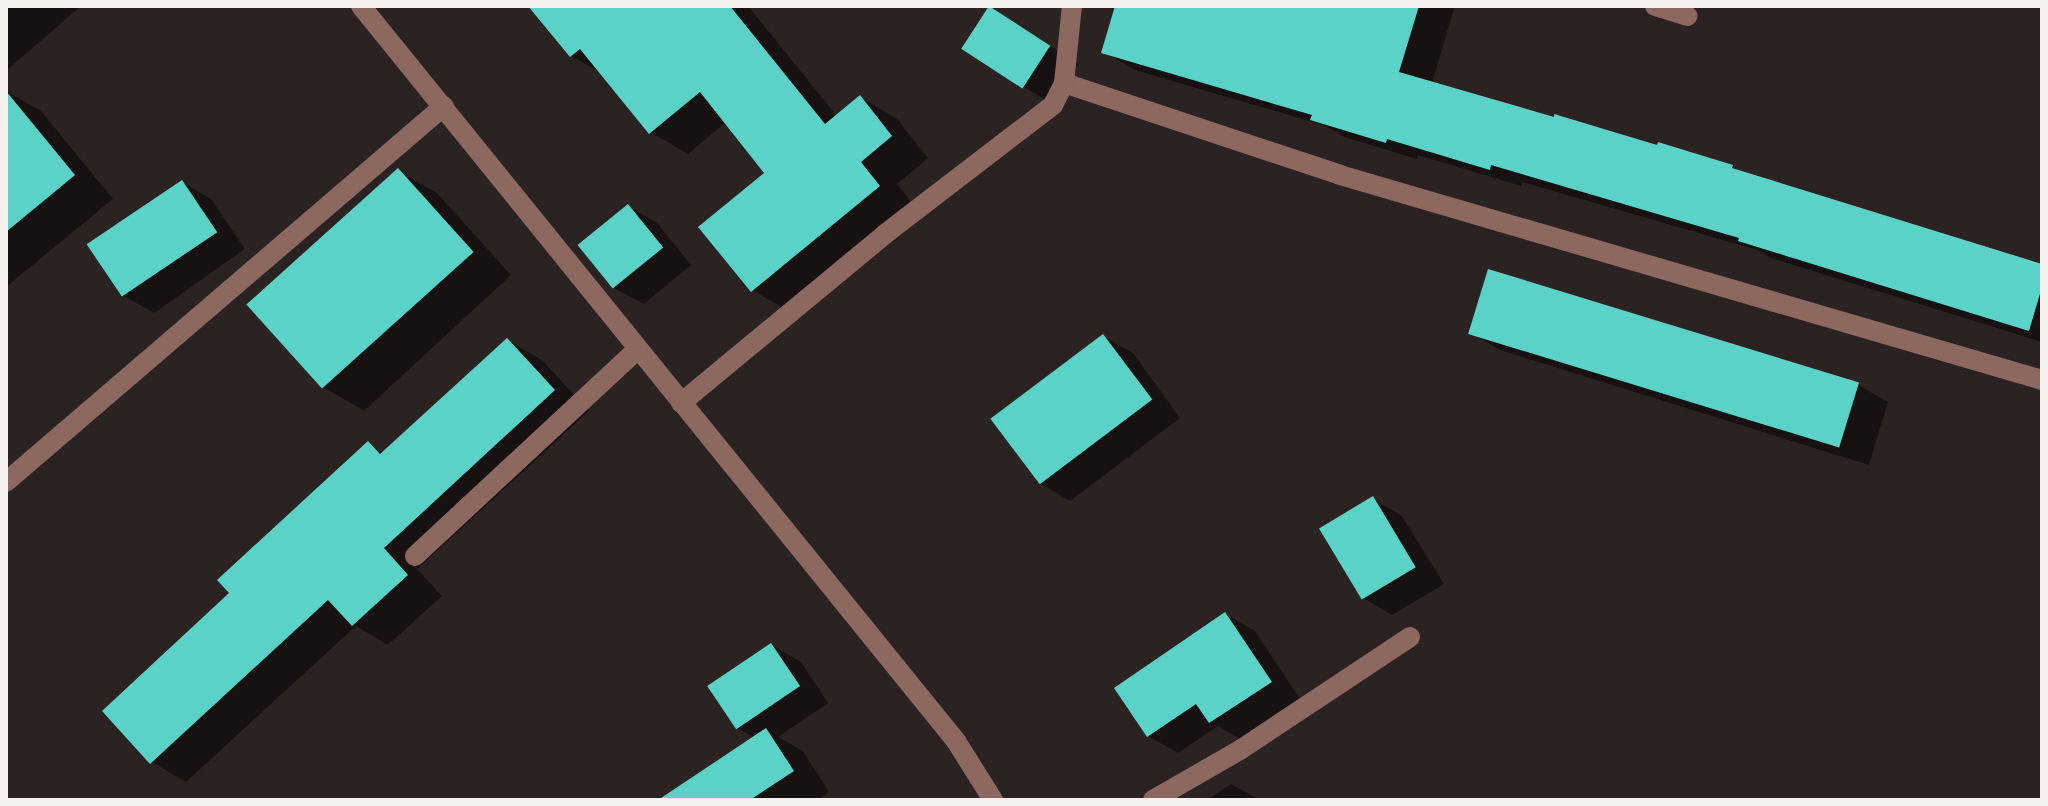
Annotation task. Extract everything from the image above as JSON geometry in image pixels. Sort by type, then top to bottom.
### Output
[{"type":"street","points":[[361,6],[956,741],[993,800]]},
{"type":"street","points":[[681,403],[885,234],[1053,105],[1064,83],[1072,6]]},
{"type":"street","points":[[1655,6],[1688,16]]},
{"type":"street","points":[[1064,83],[1340,175],[2042,380]]},
{"type":"street","points":[[6,482],[444,106]]},
{"type":"street","points":[[415,556],[638,349]]},
{"type":"street","points":[[1153,800],[1240,750],[1410,637]]},
{"type":"building","points":[[528,6],[730,6],[825,124],[860,95],[892,136],[861,162],[880,186],[751,292],[698,227],[764,173],[700,92],[649,134],[580,49],[570,57]]},
{"type":"building","points":[[989,6],[1050,46],[1022,89],[961,49]]},
{"type":"building","points":[[1115,6],[1419,6],[1399,72],[1657,145],[1658,142],[2042,264],[2042,287],[2029,331],[1738,241],[1739,238],[1491,165],[1490,170],[1387,139],[1386,143],[1310,120],[1312,115],[1101,53]]},
{"type":"building","points":[[6,91],[75,175],[6,232]]},
{"type":"building","points":[[398,168],[474,252],[322,388],[246,305]]},
{"type":"building","points":[[182,180],[217,232],[122,297],[87,244]]},
{"type":"building","points":[[628,204],[663,248],[613,288],[577,245]]},
{"type":"building","points":[[1488,269],[1859,382],[1839,447],[1468,334]]},
{"type":"building","points":[[1103,334],[1152,399],[1040,484],[990,419]]},
{"type":"building","points":[[507,338],[555,390],[384,548],[408,575],[352,626],[328,600],[150,764],[102,711],[229,593],[217,580],[368,441],[380,454]]},
{"type":"building","points":[[1373,496],[1416,567],[1362,600],[1319,528]]},
{"type":"building","points":[[1225,612],[1272,682],[1209,723],[1196,704],[1147,737],[1114,688]]},
{"type":"building","points":[[771,643],[800,686],[736,729],[707,686]]},
{"type":"building","points":[[766,728],[794,771],[750,800],[658,800]]}]
